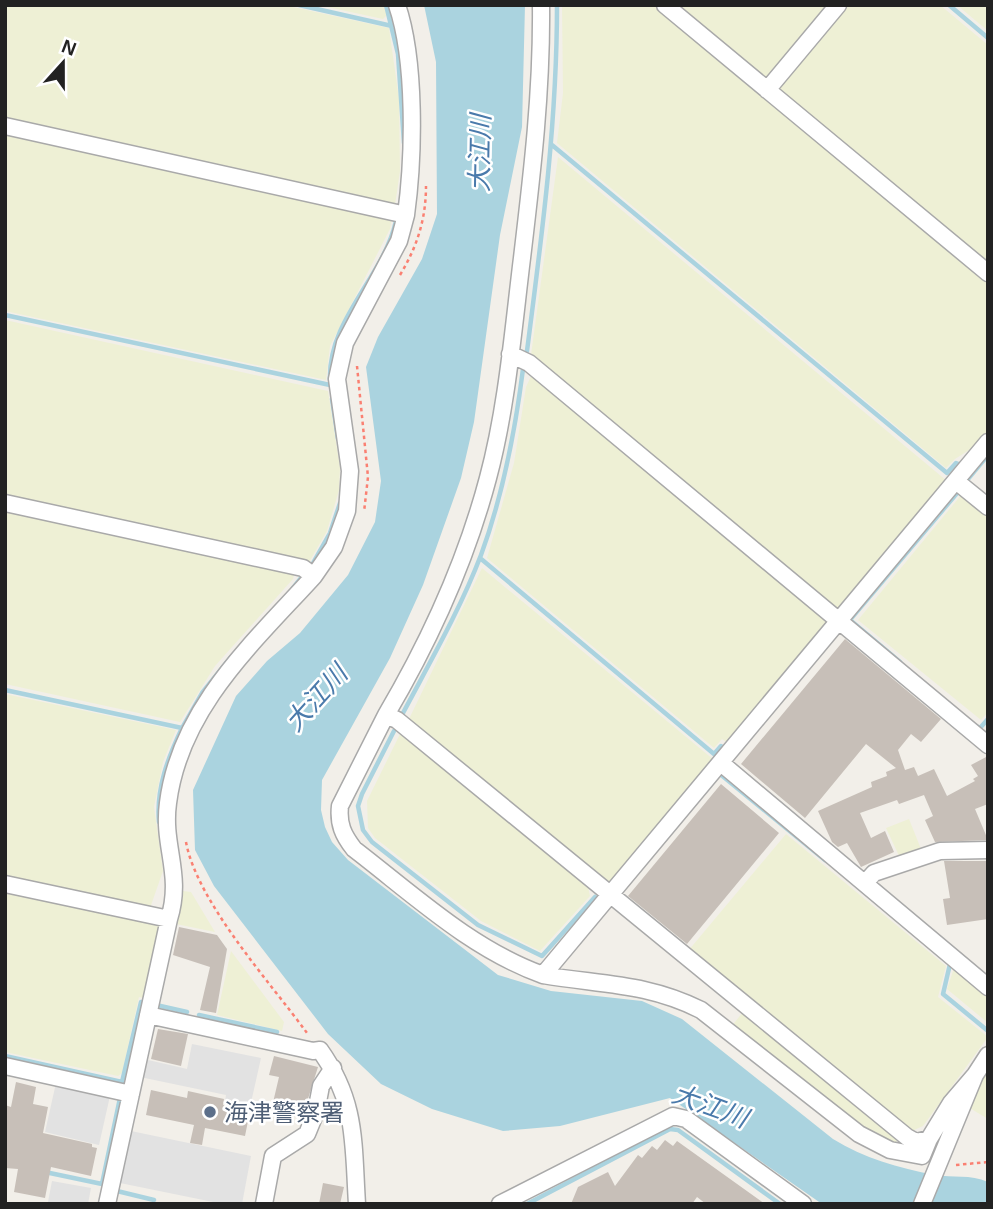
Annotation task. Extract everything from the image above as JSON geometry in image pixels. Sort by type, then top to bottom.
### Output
[{"type":"street","points":[[107,1204],[176,888],[167,806],[174,767],[203,706],[229,667],[314,576],[334,547],[347,511],[350,471],[337,379],[345,343],[399,241],[411,179],[409,74],[397,5]]},
{"type":"street","points":[[541,5],[537,134],[510,355],[495,444],[475,522],[434,619],[340,806],[339,818],[346,839],[354,849],[485,950],[543,975],[648,988],[701,1010],[859,1134],[890,1150],[922,1156],[951,1103],[988,1055]]},
{"type":"street","points":[[665,5],[988,273]]},
{"type":"street","points":[[767,90],[838,5]]},
{"type":"street","points":[[5,127],[406,215]]},
{"type":"street","points":[[510,355],[529,363],[838,624],[988,745]]},
{"type":"street","points":[[543,975],[988,442]]},
{"type":"street","points":[[956,481],[988,507]]},
{"type":"street","points":[[5,503],[303,568],[314,576]]},
{"type":"street","points":[[386,715],[397,720],[609,897],[907,1138],[916,1142],[929,1139]]},
{"type":"street","points":[[721,762],[988,987]]},
{"type":"street","points":[[865,883],[874,873],[940,851],[988,850]]},
{"type":"street","points":[[5,884],[169,919]]},
{"type":"street","points":[[148,1015],[313,1051],[320,1049],[333,1068],[347,1098],[357,1204]]},
{"type":"street","points":[[5,1066],[131,1094]]},
{"type":"street","points":[[264,1204],[273,1156],[307,1134],[316,1112],[321,1086],[333,1068]]},
{"type":"street","points":[[922,1204],[945,1166],[975,1075]]},
{"type":"street","points":[[500,1204],[517,1200],[673,1116],[686,1119],[803,1204]]},
{"type":"path","points":[[945,1166],[988,1162]]},
{"type":"green space","points":[[5,5],[284,5],[389,28],[399,99],[400,171],[395,205],[5,120]]},
{"type":"green space","points":[[318,5],[384,5],[387,15],[383,19]]},
{"type":"green space","points":[[562,5],[657,5],[988,282],[988,432],[977,445],[946,468],[557,143],[563,93]]},
{"type":"green space","points":[[677,5],[832,5],[771,78],[764,78]]},
{"type":"green space","points":[[847,5],[940,5],[988,45],[988,265],[780,93],[780,85]]},
{"type":"green space","points":[[957,5],[988,5],[988,31]]},
{"type":"green space","points":[[5,133],[392,217],[390,229],[330,346],[326,380],[5,311]]},
{"type":"green space","points":[[558,157],[947,481],[842,607],[833,607],[531,355]]},
{"type":"green space","points":[[5,320],[328,391],[340,468],[339,490],[327,531],[308,564],[5,498]]},
{"type":"green space","points":[[532,374],[826,619],[826,626],[728,743],[722,739],[714,748],[487,558],[514,463],[526,387]]},
{"type":"green space","points":[[962,494],[988,516],[988,712],[981,720],[858,620]]},
{"type":"green space","points":[[5,507],[295,570],[293,579],[215,666],[180,722],[5,684]]},
{"type":"green space","points":[[482,568],[714,760],[612,884],[602,884],[408,721]]},
{"type":"green space","points":[[5,694],[176,730],[163,762],[154,807],[163,871],[150,908],[5,877]]},
{"type":"green space","points":[[401,732],[588,887],[590,896],[540,951],[481,921],[375,838],[368,828],[367,801]]},
{"type":"green space","points":[[909,819],[923,854],[901,860],[886,828]]},
{"type":"green space","points":[[786,834],[946,966],[938,997],[988,1037],[923,1126],[910,1132],[688,951]]},
{"type":"green space","points":[[5,889],[157,921],[163,929],[147,999],[139,997],[122,1073],[118,1076],[5,1052]]},
{"type":"green space","points":[[183,891],[191,892],[215,932],[176,924]]},
{"type":"green space","points":[[231,951],[284,1022],[282,1031],[217,1015]]},
{"type":"green space","points":[[955,965],[988,992],[988,1023],[947,989]]},
{"type":"green space","points":[[743,1012],[899,1139],[893,1146],[864,1132],[731,1027]]},
{"type":"green space","points":[[988,1069],[988,1119],[968,1107]]},
{"type":"shaded area","points":[[192,1044],[261,1058],[250,1107],[225,1102],[226,1095],[140,1077],[144,1059],[187,1069]]},
{"type":"shaded area","points":[[56,1083],[110,1096],[99,1145],[45,1132]]},
{"type":"shaded area","points":[[131,1131],[251,1156],[242,1204],[223,1204],[120,1183]]},
{"type":"shaded area","points":[[52,1181],[91,1188],[88,1204],[48,1202]]},
{"type":"water","name":"大江川","points":[[424,5],[525,5],[522,127],[500,235],[474,422],[461,478],[423,585],[390,658],[322,780],[321,810],[332,842],[348,860],[498,975],[551,991],[642,1001],[682,1019],[833,1139],[857,1152],[895,1166],[988,1182],[988,1204],[822,1204],[670,1098],[560,1126],[503,1131],[432,1109],[381,1084],[328,1034],[214,886],[195,850],[193,790],[236,696],[267,661],[300,633],[348,575],[375,522],[381,481],[366,367],[378,337],[422,259],[437,214],[436,62]]},
{"type":"building","points":[[845,639],[941,719],[921,742],[911,734],[898,750],[905,770],[914,767],[918,776],[934,769],[947,796],[975,781],[973,779],[978,776],[971,765],[988,756],[988,804],[975,809],[988,840],[935,842],[925,820],[933,816],[924,795],[899,804],[897,800],[860,813],[871,838],[885,831],[894,852],[861,867],[847,843],[838,847],[832,842],[818,811],[872,787],[871,782],[887,776],[886,772],[896,768],[866,744],[805,818],[741,764]]},
{"type":"building","points":[[721,784],[779,833],[687,944],[628,896]]},
{"type":"building","points":[[944,861],[988,861],[988,919],[947,925],[943,899],[950,898]]},
{"type":"building","points":[[179,927],[217,935],[227,949],[216,1013],[200,1010],[210,967],[173,955]]},
{"type":"building","points":[[158,1029],[188,1034],[181,1066],[151,1059]]},
{"type":"building","points":[[274,1056],[318,1067],[307,1102],[300,1101],[297,1117],[271,1111],[279,1077],[269,1075]]},
{"type":"building","points":[[16,1082],[36,1087],[33,1104],[48,1107],[43,1133],[92,1144],[92,1147],[97,1148],[91,1176],[51,1167],[45,1198],[14,1192],[18,1169],[5,1168],[5,1105],[11,1107]]},
{"type":"building","points":[[151,1090],[187,1098],[188,1091],[224,1099],[223,1105],[250,1111],[245,1136],[205,1128],[202,1145],[190,1143],[194,1125],[146,1115]]},
{"type":"building","points":[[665,1140],[673,1146],[677,1141],[765,1204],[706,1204],[697,1197],[692,1204],[571,1204],[578,1187],[608,1172],[615,1186],[638,1155],[642,1158],[652,1146],[657,1150]]},
{"type":"building","points":[[323,1183],[344,1187],[340,1204],[319,1204]]},
{"type":"waterway","points":[[299,5],[392,26]]},
{"type":"waterway","points":[[386,5],[398,54],[404,143]]},
{"type":"waterway","points":[[527,351],[551,135],[557,5]]},
{"type":"waterway","points":[[949,5],[988,38]]},
{"type":"waterway","points":[[552,145],[947,473],[956,463],[961,465]]},
{"type":"waterway","points":[[330,380],[338,337],[380,261],[396,221]]},
{"type":"waterway","points":[[5,315],[330,385]]},
{"type":"waterway","points":[[403,713],[454,616],[481,555],[507,463],[523,369]]},
{"type":"waterway","points":[[332,399],[338,439]]},
{"type":"waterway","points":[[968,479],[988,455]]},
{"type":"waterway","points":[[849,621],[958,492]]},
{"type":"waterway","points":[[313,563],[330,533],[340,503]]},
{"type":"waterway","points":[[480,558],[714,754],[721,746],[724,748]]},
{"type":"waterway","points":[[293,588],[301,578]]},
{"type":"waterway","points":[[850,620],[900,662]]},
{"type":"waterway","points":[[182,728],[202,693],[231,657]]},
{"type":"waterway","points":[[5,690],[182,728],[164,774],[159,797],[159,822]]},
{"type":"waterway","points":[[976,726],[980,728],[988,719]]},
{"type":"waterway","points":[[394,731],[358,806],[363,830],[372,842],[478,925],[542,956],[595,897],[597,899]]},
{"type":"waterway","points":[[720,774],[825,860]]},
{"type":"waterway","points":[[950,964],[943,994],[988,1031]]},
{"type":"waterway","points":[[5,1056],[122,1082],[141,1002],[144,1003]]},
{"type":"waterway","points":[[156,1005],[187,1012]]},
{"type":"waterway","points":[[199,1015],[277,1032]]},
{"type":"waterway","points":[[45,1172],[102,1184],[120,1098]]},
{"type":"waterway","points":[[527,1204],[670,1129],[678,1130],[780,1204]]},
{"type":"waterway","points":[[117,1191],[154,1200]]},
{"type":"place","name":"海津警察署","points":[[210,1112]]}]
